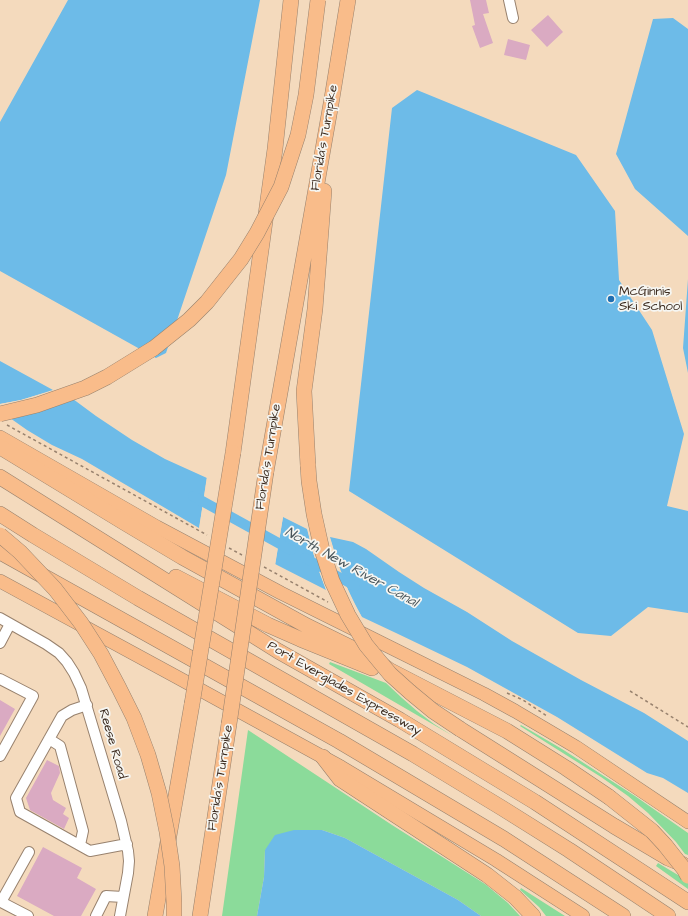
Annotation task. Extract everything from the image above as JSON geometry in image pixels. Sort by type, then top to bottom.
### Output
[{"type":"highway","points":[[156,916],[233,454],[275,149],[291,0]]},
{"type":"highway","points":[[0,414],[37,405],[85,388],[107,377],[148,352],[189,320],[207,302],[241,259],[258,233],[278,193],[296,141],[306,95],[318,0]]},
{"type":"highway","name":"Florida's Turnpike","points":[[200,916],[266,472],[348,0]]},
{"type":"highway","points":[[332,98],[315,309],[304,391],[309,481],[322,550],[332,581],[348,615],[366,645],[390,674],[433,711],[614,826],[688,868]]},
{"type":"highway","points":[[0,447],[182,557],[307,626],[376,660],[389,670],[507,731],[609,797],[652,831],[684,869],[688,876]]},
{"type":"highway","name":"Port Everglades Expressway","points":[[0,477],[278,651],[400,720],[535,802],[688,902]]},
{"type":"highway","points":[[0,514],[138,598],[420,758],[562,846],[668,916]]},
{"type":"highway","points":[[0,534],[20,552],[55,589],[81,623],[104,660],[134,718],[148,755],[159,793],[167,832],[172,866],[174,916]]},
{"type":"highway","points":[[98,539],[293,637],[373,668],[389,670]]},
{"type":"highway","points":[[0,552],[339,741],[504,839],[623,916]]},
{"type":"highway","points":[[323,757],[340,779],[487,875],[515,897],[534,916]]},
{"type":"main road","points":[[0,437],[151,523],[274,589],[515,711],[576,747],[688,822]]},
{"type":"main road","points":[[0,581],[323,757],[484,852],[583,916]]},
{"type":"street","points":[[509,0],[513,18]]},
{"type":"street","name":"Reese Road","points":[[0,618],[59,653],[74,673],[81,688],[127,844],[129,861],[120,916]]},
{"type":"street","points":[[0,644],[10,624]]},
{"type":"street","points":[[0,679],[33,696],[0,756]]},
{"type":"street","points":[[87,705],[72,710],[62,716],[16,798],[20,812],[90,851],[127,844]]},
{"type":"street","points":[[49,739],[60,746],[83,831],[80,845]]},
{"type":"street","points":[[28,916],[1,902],[29,852]]},
{"type":"street","points":[[96,916],[106,896],[123,897]]},
{"type":"path","points":[[630,691],[688,727]]},
{"type":"green space","points":[[330,662],[386,683],[417,711],[453,736],[329,664]]},
{"type":"green space","points":[[521,725],[562,749],[635,796],[688,833],[688,855],[685,854],[676,842],[648,813],[628,796],[601,777],[520,726]]},
{"type":"green space","points":[[248,730],[485,884],[508,903],[520,916],[481,916],[458,900],[345,838],[322,830],[265,850],[264,877],[257,916],[222,916]]},
{"type":"green space","points":[[658,863],[688,881],[688,889],[656,866]]},
{"type":"green space","points":[[521,888],[565,916],[546,916],[539,907],[520,890]]},
{"type":"water","points":[[68,0],[260,0],[226,175],[166,353],[156,358],[0,271],[0,122]]},
{"type":"water","points":[[673,18],[688,29],[688,236],[635,189],[616,154],[653,19]]},
{"type":"water","points":[[417,90],[576,155],[615,211],[619,280],[652,330],[684,434],[667,506],[688,511],[688,613],[648,607],[611,636],[578,633],[349,491],[392,108]]},
{"type":"water","name":"McGinnis Ski School","points":[[688,279],[688,373],[683,348]]},
{"type":"water","points":[[0,361],[53,390],[21,400],[0,404]]},
{"type":"water","points":[[73,399],[132,440],[165,459],[207,478],[199,528],[82,459],[52,445],[10,418]]},
{"type":"water","points":[[283,517],[307,529],[316,563],[326,590],[275,564]]},
{"type":"water","points":[[330,537],[353,542],[366,549],[424,588],[467,612],[512,641],[644,713],[688,741],[688,793],[663,778],[647,773],[557,717],[467,667],[362,617],[341,574]]},
{"type":"water","points":[[294,830],[322,830],[345,838],[458,900],[481,916],[257,916],[264,877],[265,850],[275,835]]},
{"type":"pier","points":[[55,390],[46,395],[22,402],[0,406],[0,404],[21,400]]},
{"type":"pier","points":[[207,476],[209,478],[201,528],[199,530]]},
{"type":"pier","points":[[283,515],[275,566],[273,564],[281,517]]},
{"type":"pier","points":[[307,526],[309,528],[318,562],[328,590],[327,592],[316,563]]},
{"type":"pier","points":[[329,535],[348,590],[363,620],[360,618],[346,591],[334,559],[328,537]]},
{"type":"building","points":[[470,0],[486,0],[489,13],[483,14],[493,43],[480,48],[472,26],[475,25]]},
{"type":"building","points":[[548,15],[563,32],[547,47],[531,30]]},
{"type":"building","points":[[508,39],[530,45],[526,60],[504,55]]},
{"type":"building","points":[[0,700],[15,709],[0,736]]},
{"type":"building","points":[[47,760],[59,766],[60,773],[51,793],[53,800],[66,808],[63,814],[69,818],[64,829],[30,810],[26,798]]},
{"type":"building","points":[[43,847],[82,868],[77,878],[96,889],[81,916],[54,916],[17,896]]},
{"type":"waterway","name":"North New River Canal","points":[[193,496],[291,550]]},
{"type":"waterway","name":"North New River Canal","points":[[305,558],[355,586]]},
{"type":"place","name":"McGinnis Ski School","points":[[611,299]]}]
